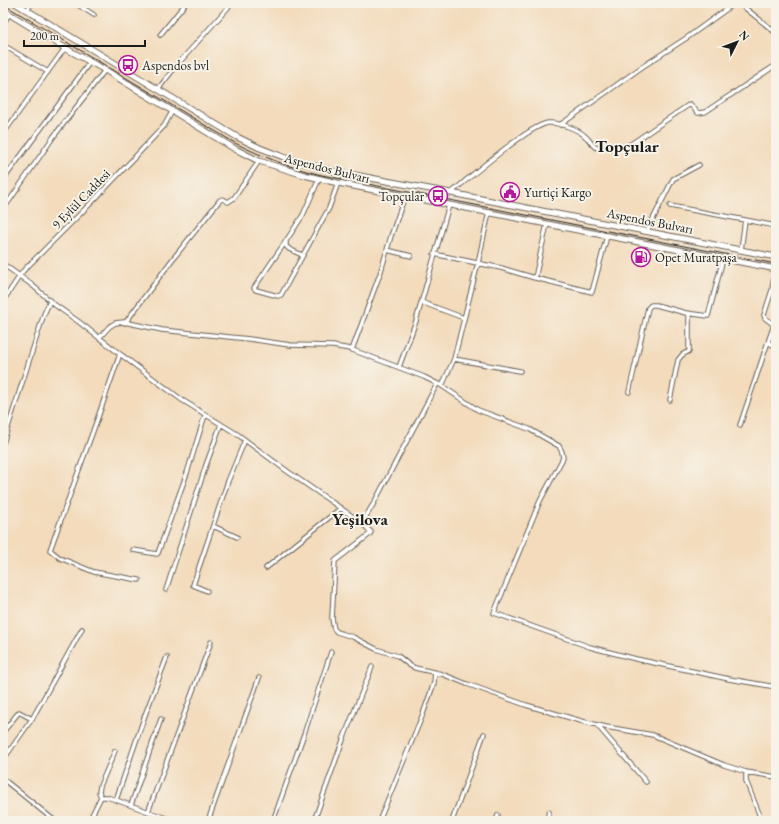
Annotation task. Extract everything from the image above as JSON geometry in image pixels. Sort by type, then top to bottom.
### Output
[{"type":"main road","name":"Aspendos Bulvarı","points":[[15,3],[237,137],[286,158],[333,171],[776,257]]},
{"type":"main road","name":"Aspendos Bulvarı","points":[[3,10],[65,48],[173,110],[235,149],[259,161],[297,173],[338,183],[776,269]]},
{"type":"street","points":[[27,10],[32,3]]},
{"type":"street","points":[[75,3],[94,15]]},
{"type":"street","points":[[160,35],[186,3]]},
{"type":"street","points":[[158,89],[177,65],[232,3]]},
{"type":"street","points":[[560,125],[735,3]]},
{"type":"street","points":[[739,3],[776,33]]},
{"type":"street","points":[[3,24],[9,14]]},
{"type":"street","points":[[3,45],[48,72]]},
{"type":"street","points":[[3,134],[65,48]]},
{"type":"street","points":[[3,180],[90,62]]},
{"type":"street","points":[[451,193],[526,134],[543,124],[549,123],[568,126],[585,135],[591,144],[596,148],[624,147],[632,144],[690,104],[698,113],[705,112],[776,65]]},
{"type":"street","points":[[7,204],[54,136],[105,70]]},
{"type":"street","name":"9 Eylül Caddesi","points":[[3,301],[20,276],[164,126],[173,110]]},
{"type":"street","points":[[125,323],[168,265],[220,200],[222,199],[228,202],[234,198],[259,161]]},
{"type":"street","points":[[647,231],[673,179],[699,165]]},
{"type":"street","points":[[319,179],[303,215],[263,276],[255,285],[254,288],[256,290],[278,296],[281,295],[329,208],[338,183]]},
{"type":"street","points":[[352,350],[381,271],[405,196]]},
{"type":"street","points":[[399,367],[403,359],[421,302],[449,205]]},
{"type":"street","points":[[670,206],[776,226]]},
{"type":"street","points":[[442,386],[454,359],[478,263],[488,212]]},
{"type":"street","points":[[741,250],[745,220]]},
{"type":"street","points":[[535,278],[546,224]]},
{"type":"street","points":[[434,254],[478,263],[592,292],[607,236]]},
{"type":"street","points":[[286,241],[286,246],[289,249],[302,255]]},
{"type":"street","points":[[387,250],[411,256]]},
{"type":"street","points":[[629,392],[648,308],[651,305],[656,305],[708,316],[723,259]]},
{"type":"street","points":[[3,264],[182,400],[244,440],[362,523],[371,532],[335,561],[332,618],[334,629],[337,632],[353,637],[376,649],[398,656],[409,665],[436,672],[526,704],[597,725],[653,736],[724,765],[746,772],[776,777]]},
{"type":"street","points":[[740,425],[773,328],[773,324],[765,318],[764,315],[772,290],[776,269]]},
{"type":"street","points":[[3,443],[44,314],[50,301]]},
{"type":"street","points":[[421,302],[464,318]]},
{"type":"street","points":[[670,400],[678,360],[682,355],[689,351],[689,313]]},
{"type":"street","points":[[99,338],[115,323],[125,323],[162,330],[242,338],[290,345],[333,346],[352,350],[424,377],[442,386],[478,410],[529,429],[559,446],[563,458],[540,501],[494,613],[590,646],[636,659],[729,679],[776,687]]},
{"type":"street","points":[[768,342],[776,347]]},
{"type":"street","points":[[120,354],[50,550],[53,554],[60,558],[94,572],[139,580]]},
{"type":"street","points":[[454,359],[520,371]]},
{"type":"street","points":[[362,523],[374,504],[437,384]]},
{"type":"street","points":[[132,550],[158,553],[187,473],[205,414]]},
{"type":"street","points":[[166,590],[206,465],[221,424]]},
{"type":"street","points":[[207,591],[194,585],[228,481],[244,440]]},
{"type":"street","points":[[266,568],[341,508]]},
{"type":"street","points":[[213,526],[237,537]]},
{"type":"street","points":[[3,760],[32,719],[82,629]]},
{"type":"street","points":[[148,812],[212,642]]},
{"type":"street","points":[[273,821],[331,652]]},
{"type":"street","points":[[116,800],[145,715],[167,657]]},
{"type":"street","points":[[314,821],[343,740],[372,667]]},
{"type":"street","points":[[380,821],[423,714],[434,683],[436,672]]},
{"type":"street","points":[[208,821],[259,678]]},
{"type":"street","points":[[3,732],[19,712],[32,719]]},
{"type":"street","points":[[131,805],[161,719]]},
{"type":"street","points":[[597,725],[646,782]]},
{"type":"street","points":[[452,821],[484,734]]},
{"type":"street","points":[[89,821],[101,797],[99,792],[100,786],[115,751]]},
{"type":"street","points":[[746,772],[746,781],[762,821]]},
{"type":"street","points":[[3,780],[55,821]]},
{"type":"street","points":[[101,797],[107,797],[174,821]]},
{"type":"street","points":[[546,821],[549,812]]},
{"type":"street","points":[[496,821],[498,815]]},
{"type":"tram line","points":[[3,4],[235,143],[288,165],[322,175],[776,264]]},
{"type":"place","name":"Aspendos bvl","points":[[128,65]]},
{"type":"place","name":"Yurtiçi Kargo","points":[[510,192]]},
{"type":"place","name":"Topçular","points":[[438,196]]},
{"type":"place","name":"Opet Muratpaşa","points":[[641,257]]},
{"type":"district","name":"Topçular","points":[[627,146]]},
{"type":"district","name":"Yeşilova","points":[[360,519]]}]
